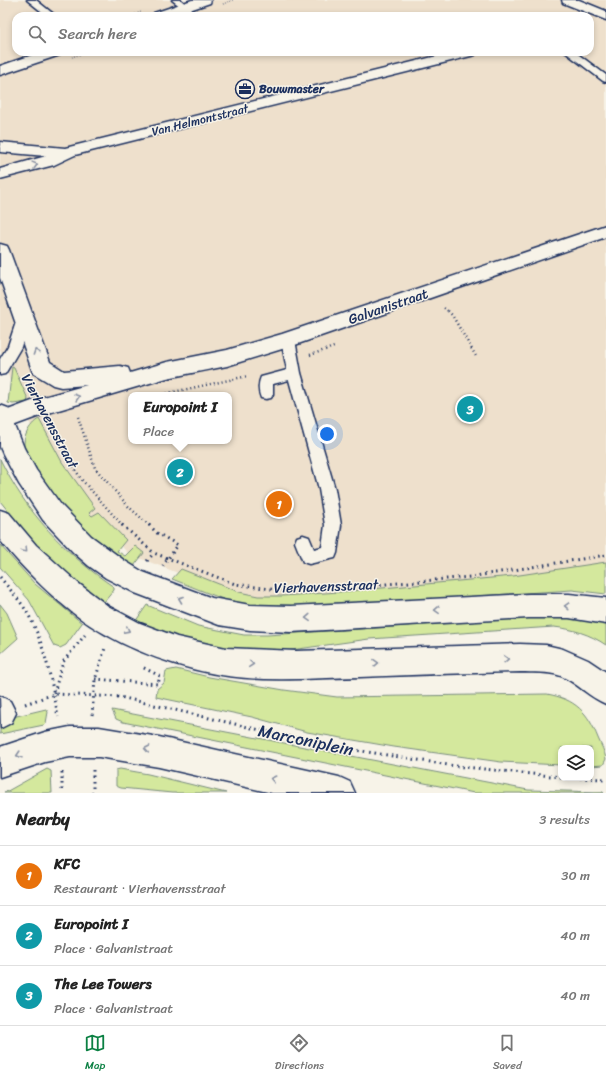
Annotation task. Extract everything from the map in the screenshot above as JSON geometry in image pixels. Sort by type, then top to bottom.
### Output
[{"type":"street","points":[[166,12],[181,3],[205,0]]},
{"type":"street","points":[[568,0],[593,12]]},
{"type":"street","points":[[594,12],[606,18]]},
{"type":"street","points":[[594,22],[606,18]]},
{"type":"street","points":[[0,71],[43,56]]},
{"type":"street","name":"Van Helmontstraat","points":[[0,174],[48,162],[69,152],[454,56]]},
{"type":"street","name":"Van Helmontstraat","points":[[0,147],[69,152]]},
{"type":"street","name":"Galvanistraat","points":[[1,417],[167,370],[227,358],[288,340],[606,231]]},
{"type":"street","name":"Vierhavensstraat","points":[[0,250],[41,367],[62,379]]},
{"type":"street","name":"Galvanistraat","points":[[62,379],[167,370]]},
{"type":"street","name":"Vierhavensstraat","points":[[1,417],[16,458],[30,481],[62,524],[90,551],[134,580],[204,609],[234,616],[265,619],[291,619],[544,606],[569,606],[606,611]]},
{"type":"street","points":[[0,521],[13,539],[51,577],[99,616],[146,638],[184,652],[226,662],[288,665],[520,658],[546,659],[562,663],[578,670],[606,690]]},
{"type":"street","points":[[0,762],[45,747],[70,742],[99,742],[159,752],[339,793]]},
{"type":"lane","points":[[31,0],[47,12]]},
{"type":"lane","points":[[574,56],[606,79]]},
{"type":"lane","points":[[0,370],[14,347],[24,316]]},
{"type":"lane","points":[[288,340],[293,367],[327,489],[333,525],[329,553],[309,557],[302,542]]},
{"type":"lane","points":[[266,394],[266,381],[293,367]]},
{"type":"path","points":[[438,310],[446,308],[452,315],[477,358]]},
{"type":"path","points":[[293,367],[336,346]]},
{"type":"path","points":[[173,392],[249,376]]},
{"type":"path","name":"Vierhavensstraat","points":[[40,407],[81,479],[128,532],[154,553],[235,584],[255,588],[302,590],[470,577],[606,555]]},
{"type":"path","points":[[78,416],[95,468],[128,506],[157,533],[178,545],[169,559]]},
{"type":"path","name":"Marconiplein","points":[[0,577],[28,613],[40,641],[54,694],[120,697],[324,745],[455,766],[558,777]]},
{"type":"path","points":[[106,647],[112,651]]},
{"type":"path","points":[[100,659],[95,679],[158,684],[160,676],[139,666]]},
{"type":"path","points":[[594,779],[606,779]]},
{"type":"shaded area","points":[[0,0],[606,0],[606,580],[245,599],[129,554],[67,492],[14,394],[0,348]]},
{"type":"green space","points":[[12,367],[14,368],[28,399],[27,402],[13,404],[8,403]]},
{"type":"green space","points":[[39,419],[62,462],[95,508],[89,513],[92,516],[99,512],[126,540],[117,551],[125,556],[135,546],[144,553],[134,566],[109,550],[80,526],[61,506],[35,472],[25,451],[24,442],[29,428]]},
{"type":"green space","points":[[0,459],[10,478],[34,514],[48,530],[79,561],[114,587],[114,590],[104,602],[76,583],[58,566],[28,536],[0,501]]},
{"type":"green space","points":[[0,545],[35,584],[82,623],[66,645],[60,648],[54,646],[29,600],[0,567]]},
{"type":"green space","points":[[606,562],[606,594],[572,590],[304,607],[246,605],[228,601],[172,579],[181,569],[239,592],[258,596],[282,596],[513,576]]},
{"type":"green space","points":[[0,604],[7,613],[18,638],[0,654]]},
{"type":"green space","points":[[147,605],[198,626],[244,635],[267,635],[559,616],[606,623],[606,645],[581,633],[554,627],[369,639],[251,654],[173,638],[135,622]]},
{"type":"green space","points":[[176,669],[209,677],[284,690],[337,697],[547,694],[557,696],[573,703],[585,714],[594,729],[606,759],[603,765],[594,766],[594,745],[558,745],[558,765],[501,762],[394,747],[307,732],[252,717],[156,697],[157,689],[164,683],[166,671]]},
{"type":"green space","points":[[46,709],[48,712],[46,723],[44,725],[0,734],[0,720]]},
{"type":"green space","points":[[112,710],[528,790],[604,793],[474,793],[123,722],[116,719]]},
{"type":"green space","points":[[47,769],[51,771],[52,793],[4,793]]},
{"type":"green space","points":[[120,769],[148,774],[226,793],[172,793],[121,788],[116,786],[116,770]]},
{"type":"place","name":"Bouwmaster","points":[[245,89]]},
{"type":"place","name":"The Lee Towers","points":[[470,409]]},
{"type":"place","name":"Europoint I","points":[[180,472]]},
{"type":"place","name":"KFC","points":[[279,504]]}]
